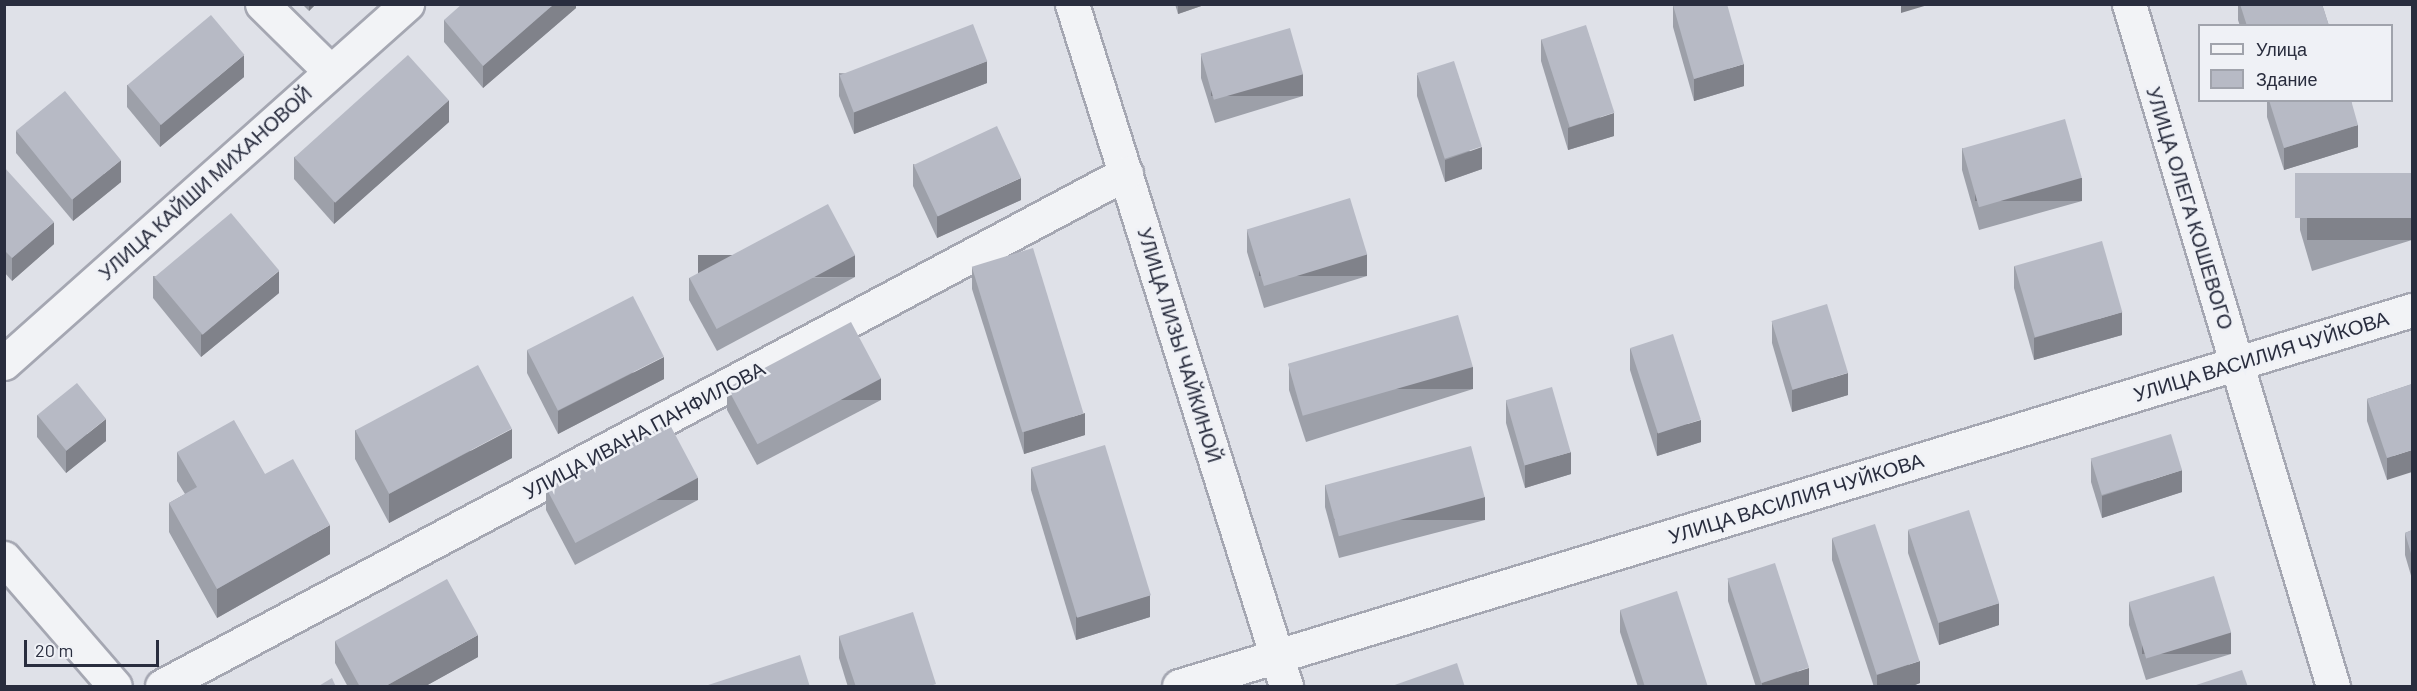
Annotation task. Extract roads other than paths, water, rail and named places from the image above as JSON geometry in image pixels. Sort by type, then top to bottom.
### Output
[{"type":"street","points":[[262,4],[330,71]]},
{"type":"street","name":"УЛИЦА КАЙШИ МИХАНОВОЙ","points":[[4,363],[407,4]]},
{"type":"street","name":"УЛИЦА ЛИЗЫ ЧАЙКИНОЙ","points":[[1072,4],[1286,687]]},
{"type":"street","name":"УЛИЦА ОЛЕГА КОШЕВОГО","points":[[2129,4],[2333,687]]},
{"type":"street","name":"УЛИЦА ИВАНА ПАНФИЛОВА","points":[[162,687],[1126,173]]},
{"type":"street","name":"УЛИЦА ВАСИЛИЯ ЧУЙКОВА","points":[[1179,687],[1276,655],[2412,310]]},
{"type":"street","points":[[4,558],[115,687]]}]
